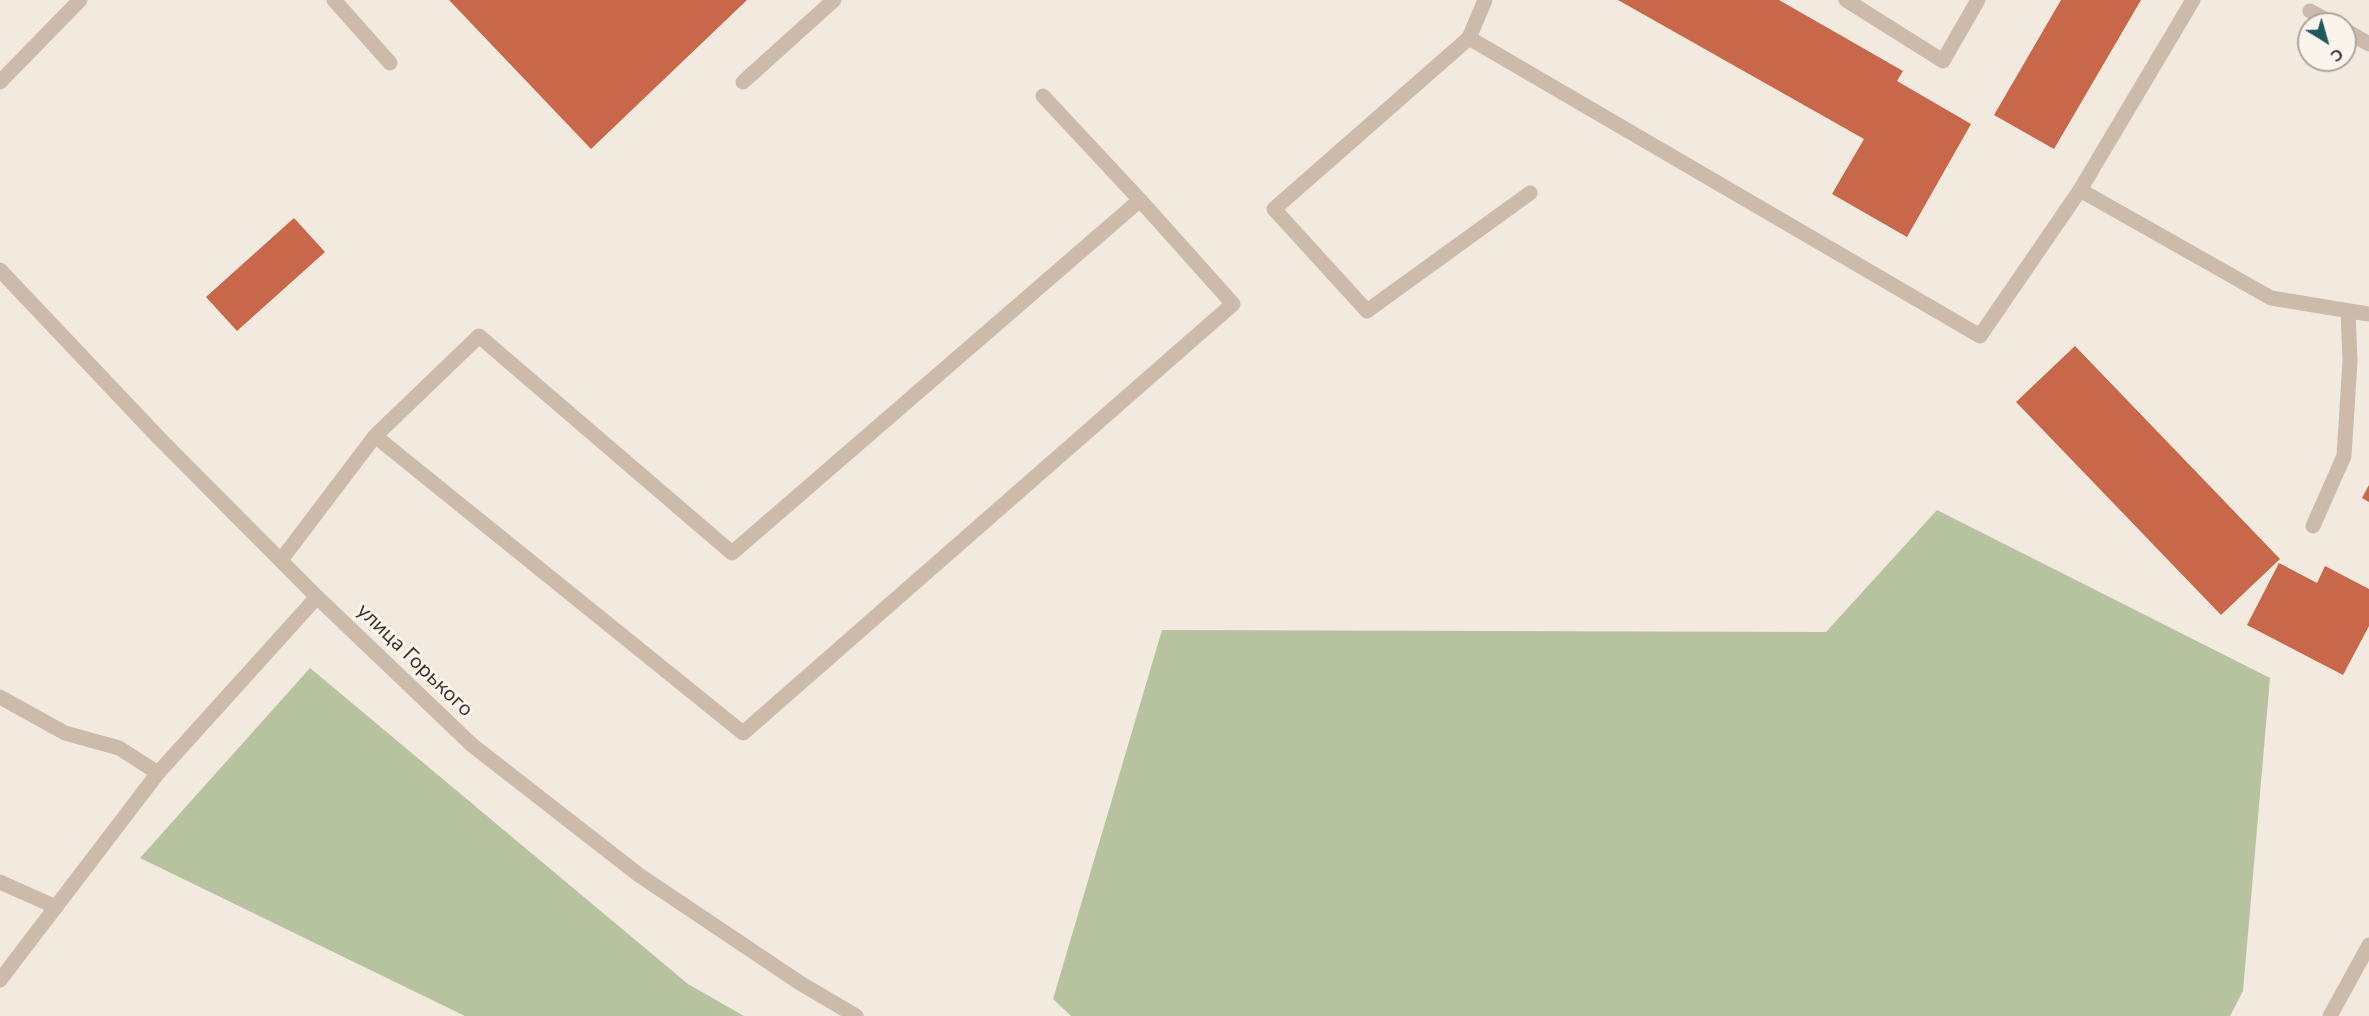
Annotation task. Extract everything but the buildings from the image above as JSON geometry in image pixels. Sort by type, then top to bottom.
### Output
[{"type":"street","points":[[0,82],[80,0]]},
{"type":"street","points":[[334,0],[390,63]]},
{"type":"street","points":[[743,82],[834,0]]},
{"type":"street","points":[[1485,0],[1469,38],[1274,209],[1367,311],[1530,193]]},
{"type":"street","points":[[1846,0],[1943,61],[1978,0]]},
{"type":"street","points":[[1469,38],[1980,336],[2080,190],[2193,0]]},
{"type":"street","points":[[375,436],[743,734],[1233,304],[1043,96]]},
{"type":"street","points":[[2080,190],[2271,298],[2369,314]]},
{"type":"street","points":[[280,560],[375,436],[479,336],[732,553],[1140,200]]},
{"type":"street","name":"улица Горького","points":[[0,270],[159,438],[280,560],[472,745],[639,875],[800,983],[856,1016]]},
{"type":"street","points":[[2313,526],[2344,456],[2350,361],[2348,311]]},
{"type":"street","points":[[0,980],[158,773],[317,597]]},
{"type":"street","points":[[0,697],[64,734],[119,748],[158,773]]},
{"type":"street","points":[[0,882],[56,908]]},
{"type":"street","points":[[2330,1016],[2369,945]]},
{"type":"green space","points":[[1937,510],[2270,678],[2243,991],[2230,1016],[1071,1016],[1053,999],[1162,630],[1826,632]]},
{"type":"green space","points":[[310,668],[688,984],[744,1016],[465,1016],[140,858]]}]
